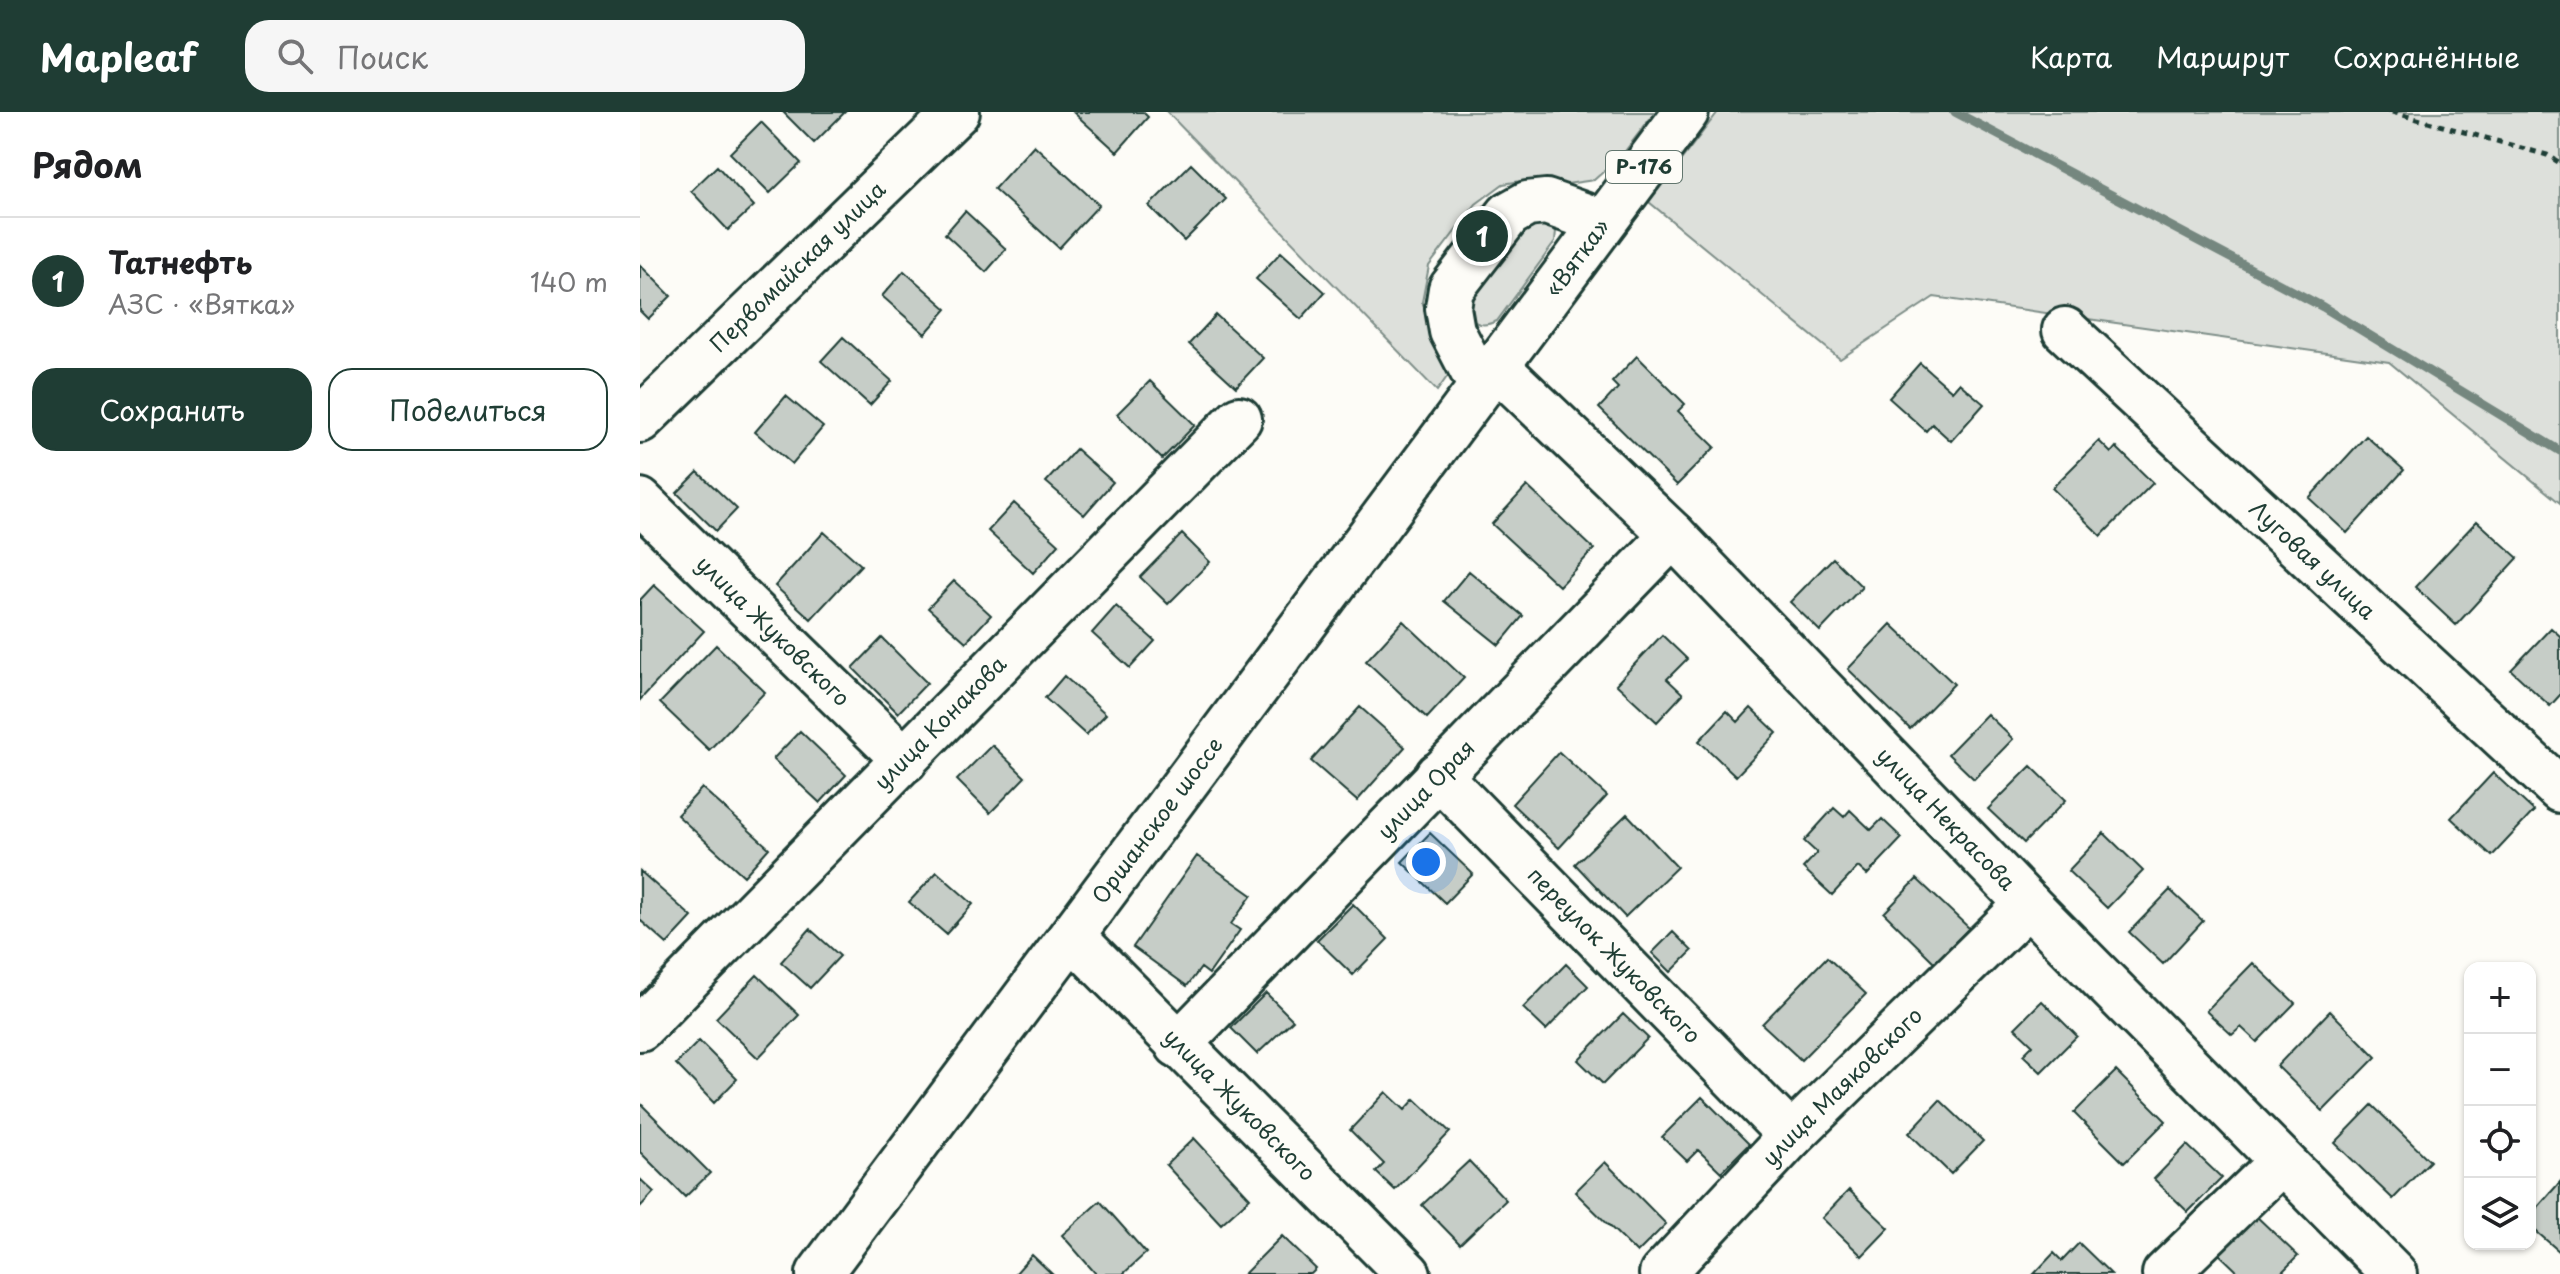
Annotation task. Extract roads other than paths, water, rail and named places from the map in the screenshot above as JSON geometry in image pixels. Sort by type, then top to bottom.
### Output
[{"type":"street","name":"Первомайская улица","points":[[640,420],[957,112]]},
{"type":"street","name":"«Вятка»","points":[[1488,375],[1686,112]]},
{"type":"street","name":"улица Некрасова","points":[[1603,222],[1546,202],[1527,204],[1509,214],[1451,289],[1448,308],[1452,331],[1488,375],[1673,535],[2028,904],[2394,1274]]},
{"type":"street","name":"Луговая улица","points":[[2065,330],[2560,790]]},
{"type":"street","name":"Оршанское шоссе","points":[[819,1274],[1488,375]]},
{"type":"street","name":"улица Конакова","points":[[640,1028],[1239,419]]},
{"type":"street","name":"улица Жуковского","points":[[640,501],[905,760]]},
{"type":"street","name":"улица Орая","points":[[1178,1045],[1673,535]]},
{"type":"street","name":"переулок Жуковского","points":[[1438,775],[1791,1136]]},
{"type":"street","name":"улица Маяковского","points":[[1662,1274],[1791,1136],[2028,904]]},
{"type":"street","name":"улица Жуковского","points":[[1072,936],[1408,1274]]},
{"type":"street","points":[[2165,1274],[2281,1162]]},
{"type":"waterway","points":[[1955,112],[2323,307],[2560,451]]},
{"type":"place","name":"Татнефть","points":[[1482,236]]}]
